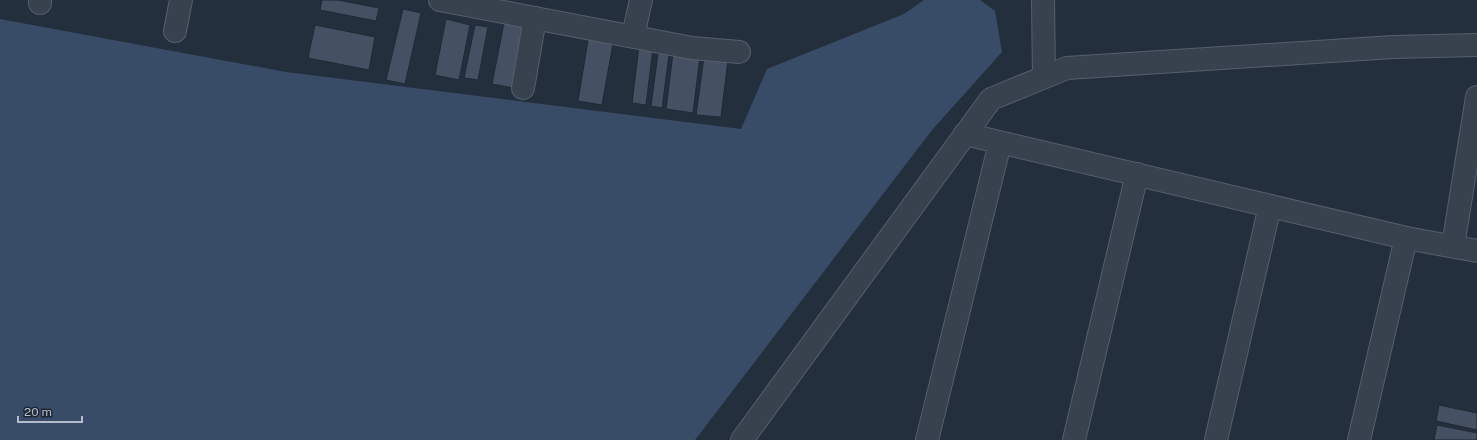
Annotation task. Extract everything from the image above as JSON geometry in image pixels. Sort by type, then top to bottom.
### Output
[{"type":"street","points":[[175,31],[182,0]]},
{"type":"street","points":[[440,0],[692,48],[739,52]]},
{"type":"street","points":[[633,36],[641,0]]},
{"type":"street","points":[[1043,0],[1044,77]]},
{"type":"street","points":[[523,88],[535,18]]},
{"type":"street","points":[[742,440],[991,99],[1067,68],[1393,47],[1477,45]]},
{"type":"street","points":[[1452,246],[1477,96]]},
{"type":"street","points":[[965,134],[1406,238],[1477,251]]},
{"type":"street","points":[[927,440],[1000,143]]},
{"type":"street","points":[[1074,440],[1137,174]]},
{"type":"street","points":[[1216,440],[1270,206]]},
{"type":"street","points":[[1359,440],[1406,238]]},
{"type":"water","points":[[924,0],[980,0],[995,11],[1002,52],[932,130],[695,440],[0,440],[0,19],[286,72],[741,129],[767,69],[904,14]]},
{"type":"building","points":[[322,0],[338,0],[379,8],[376,21],[320,10]]},
{"type":"building","points":[[403,9],[421,13],[405,84],[386,80]]},
{"type":"building","points":[[446,19],[470,25],[459,80],[435,75]]},
{"type":"building","points":[[504,23],[531,28],[519,89],[492,84]]},
{"type":"building","points":[[315,25],[375,37],[369,70],[308,58]]},
{"type":"building","points":[[475,25],[488,27],[478,80],[464,78]]},
{"type":"building","points":[[589,34],[614,38],[602,105],[578,101]]},
{"type":"building","points":[[639,46],[653,48],[646,105],[632,103]]},
{"type":"building","points":[[659,46],[670,48],[662,108],[651,106]]},
{"type":"building","points":[[673,53],[700,56],[693,113],[666,109]]},
{"type":"building","points":[[704,57],[728,60],[721,117],[696,115]]},
{"type":"building","points":[[1439,405],[1477,413],[1477,430],[1436,421]]},
{"type":"building","points":[[1437,425],[1477,433],[1477,440],[1434,440]]}]
